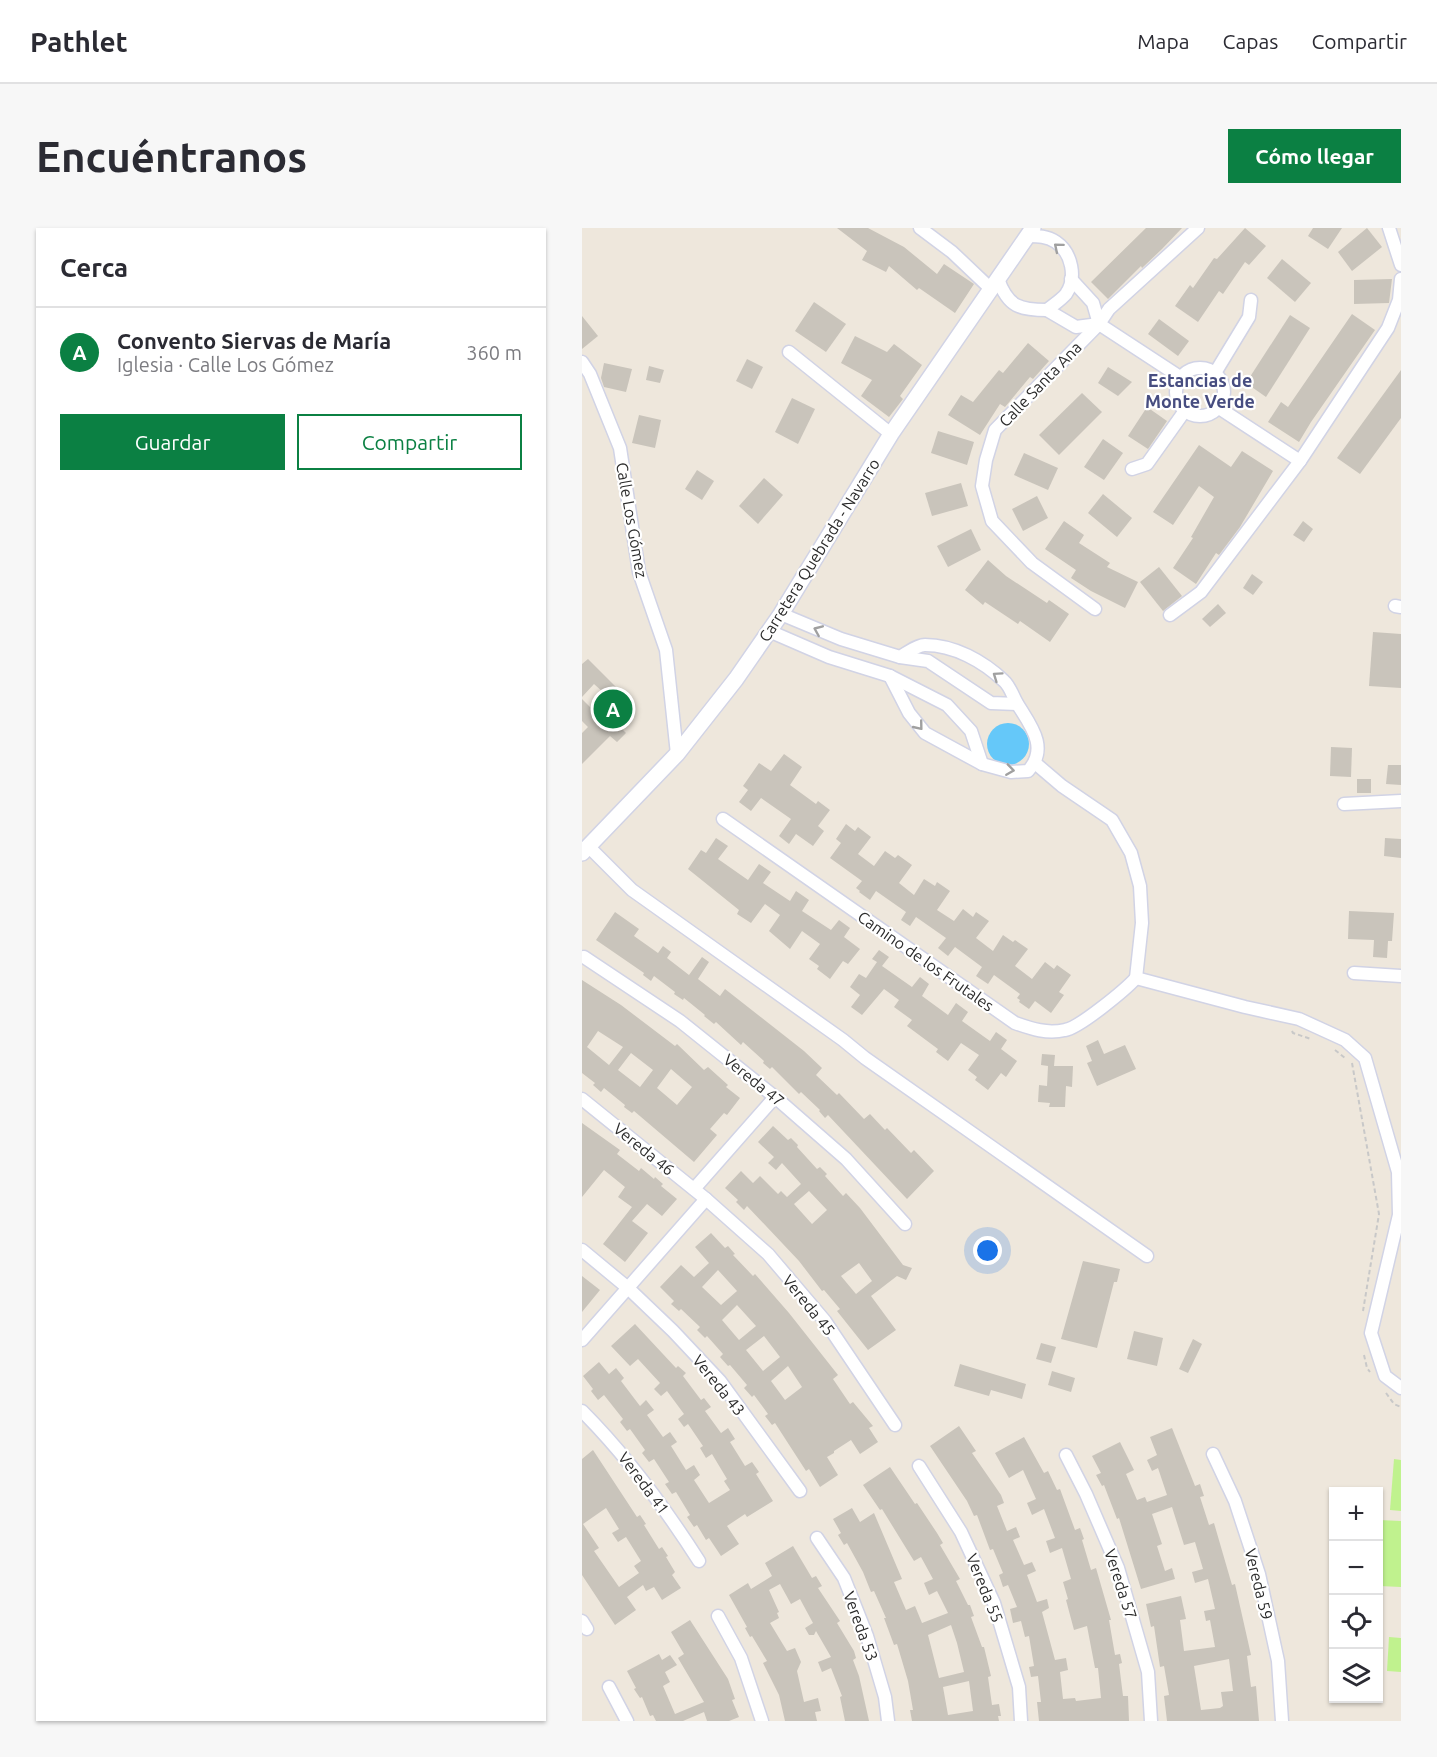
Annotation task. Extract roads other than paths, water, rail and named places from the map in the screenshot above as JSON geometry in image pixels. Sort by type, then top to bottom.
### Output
[{"type":"street","points":[[920,228],[994,284],[1014,304],[1027,310],[1047,310],[1076,327],[1099,324],[1180,377]]},
{"type":"street","name":"Calle Santa Ana","points":[[1095,609],[1032,563],[992,521],[982,486],[986,460],[995,430],[1099,324],[1109,309],[1198,228]]},
{"type":"street","points":[[1389,228],[1401,265]]},
{"type":"street","points":[[1031,232],[1056,242],[1066,253],[1071,266],[1071,279],[1065,294],[1047,310]]},
{"type":"street","name":"Carretera Quebrada - Navarro","points":[[585,850],[677,754],[736,679],[781,614],[891,434],[1031,232]]},
{"type":"street","points":[[1071,279],[1094,303],[1099,324]]},
{"type":"street","points":[[1170,615],[1202,592],[1300,461],[1388,328],[1399,300],[1401,279]]},
{"type":"street","points":[[1215,373],[1249,317],[1251,300]]},
{"type":"street","points":[[789,352],[891,434]]},
{"type":"street","name":"Calle Los Gómez","points":[[582,362],[590,374],[620,448],[639,572],[666,650],[677,754]]},
{"type":"street","points":[[1197,368],[1215,373],[1224,389],[1219,408],[1203,417],[1184,412],[1178,405],[1175,395],[1180,377],[1197,368]]},
{"type":"street","points":[[1219,408],[1300,461]]},
{"type":"street","points":[[1132,469],[1147,464],[1184,412]]},
{"type":"street","points":[[781,614],[841,639],[900,657],[928,661],[991,703],[1017,704]]},
{"type":"street","points":[[769,631],[829,657],[890,676],[947,705],[971,731],[982,764]]},
{"type":"street","points":[[890,676],[909,713],[925,734],[982,764],[1011,772],[1028,771],[1035,764],[1037,739],[1033,727],[1017,704],[1006,682],[963,652],[922,645],[900,657]]},
{"type":"street","points":[[1035,764],[1062,786],[1112,820],[1131,853],[1140,886],[1142,923],[1136,978],[1245,1007],[1299,1018],[1345,1040],[1365,1058],[1398,1172],[1399,1215],[1371,1333],[1385,1376],[1401,1388]]},
{"type":"street","points":[[1344,804],[1401,801]]},
{"type":"street","name":"Camino de los Frutales","points":[[723,819],[1015,1023],[1040,1032],[1067,1030],[1090,1016],[1136,978]]},
{"type":"street","points":[[585,850],[632,890],[865,1058],[1147,1256]]},
{"type":"street","name":"Vereda 47","points":[[584,957],[680,1021],[776,1096],[846,1159],[905,1224]]},
{"type":"street","points":[[1354,973],[1401,976]]},
{"type":"street","points":[[694,1189],[776,1096]]},
{"type":"street","name":"Vereda 46","points":[[582,1099],[706,1199]]},
{"type":"street","points":[[582,1340],[706,1199]]},
{"type":"street","name":"Vereda 45","points":[[706,1199],[775,1262],[825,1321],[895,1425]]},
{"type":"street","name":"Vereda 43","points":[[582,1250],[628,1288],[673,1330],[720,1381],[800,1491]]},
{"type":"street","name":"Vereda 41","points":[[582,1411],[611,1440],[673,1520],[699,1561]]},
{"type":"street","name":"Vereda 59","points":[[1213,1454],[1235,1501],[1259,1574],[1278,1661],[1282,1721]]},
{"type":"street","name":"Vereda 57","points":[[1066,1455],[1086,1494],[1118,1568],[1148,1672],[1151,1721]]},
{"type":"street","name":"Vereda 55","points":[[919,1466],[961,1532],[994,1603],[1019,1687],[1021,1721]]},
{"type":"street","name":"Vereda 53","points":[[817,1538],[844,1578],[867,1636],[885,1697],[888,1721]]},
{"type":"street","points":[[718,1616],[741,1658],[762,1721]]},
{"type":"street","points":[[609,1687],[627,1721]]},
{"type":"water","points":[[1008,723],[1023,729],[1029,744],[1023,759],[1008,765],[993,759],[987,744],[993,729]]},
{"type":"place","name":"Convento Siervas de María","points":[[613,709]]},
{"type":"district","name":"Estancias de Monte Verde","points":[[1200,390]]}]
